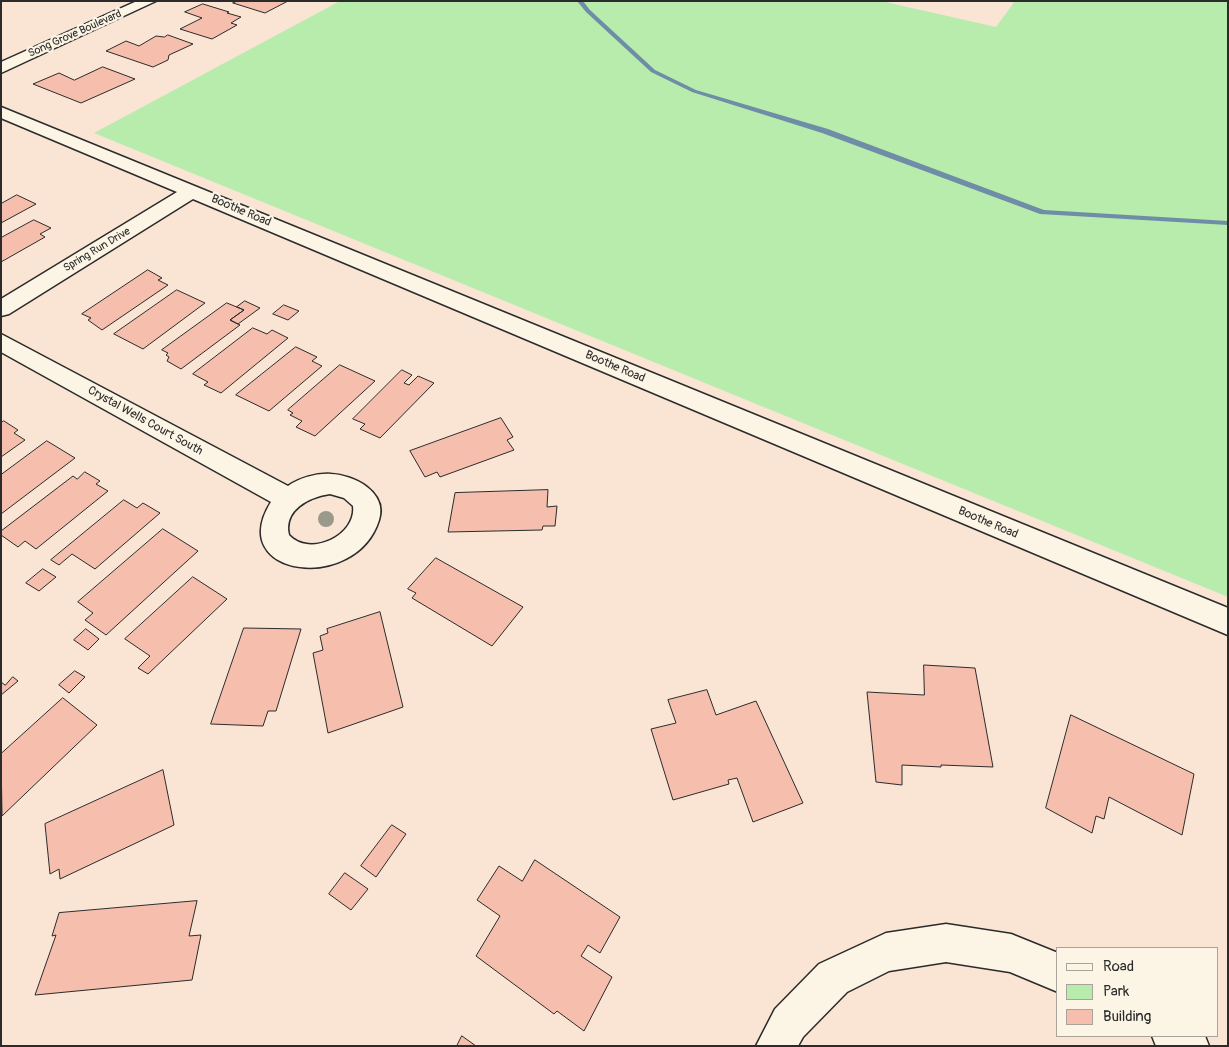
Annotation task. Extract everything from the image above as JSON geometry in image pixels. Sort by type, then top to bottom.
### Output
[{"type":"street","name":"Song Grove Boulevard","points":[[1,56],[127,1]]},
{"type":"street","name":"Song Grove Boulevard","points":[[1,68],[149,1]]},
{"type":"street","name":"Boothe Road","points":[[1,112],[1228,622]]},
{"type":"street","name":"Spring Run Drive","points":[[1,309],[193,191]]},
{"type":"street","name":"Crystal Wells Court South","points":[[1,342],[289,500]]},
{"type":"street","points":[[776,1046],[789,1023],[833,978],[886,952],[946,943],[1011,952],[1056,972]]},
{"type":"street","points":[[1174,1037],[1189,1046]]},
{"type":"green space","points":[[340,1],[881,1],[996,27],[1015,1],[1228,1],[1228,597],[94,133]]},
{"type":"building","points":[[238,1],[288,1],[265,13],[233,3]]},
{"type":"building","points":[[203,4],[241,17],[231,23],[237,25],[212,39],[180,29],[202,18],[185,12]]},
{"type":"building","points":[[168,35],[193,44],[169,55],[168,60],[153,67],[106,51],[126,41],[139,46],[156,36],[164,37]]},
{"type":"building","points":[[103,67],[135,79],[81,103],[33,84],[59,73],[74,80]]},
{"type":"building","points":[[17,195],[36,204],[1,223],[1,204]]},
{"type":"building","points":[[34,220],[51,228],[40,234],[45,237],[1,262],[1,238]]},
{"type":"building","points":[[148,270],[162,278],[158,280],[168,285],[102,330],[88,320],[91,318],[82,314]]},
{"type":"building","points":[[177,290],[205,303],[143,349],[114,334]]},
{"type":"building","points":[[245,301],[260,308],[238,324],[230,320],[244,310],[237,307]]},
{"type":"building","points":[[227,303],[244,310],[230,320],[240,325],[181,369],[167,361],[169,357],[166,355],[168,353],[162,350]]},
{"type":"building","points":[[284,305],[299,311],[288,320],[273,314]]},
{"type":"building","points":[[253,328],[267,334],[272,330],[288,338],[221,393],[204,385],[208,382],[193,374]]},
{"type":"building","points":[[296,347],[317,357],[312,361],[322,366],[269,411],[236,395]]},
{"type":"building","points":[[340,365],[375,381],[315,436],[296,427],[302,421],[290,415],[293,413],[288,410]]},
{"type":"building","points":[[402,370],[412,375],[404,383],[409,385],[418,376],[434,383],[380,438],[360,429],[365,424],[353,419]]},
{"type":"building","points":[[501,418],[513,437],[507,440],[514,450],[440,477],[437,472],[425,477],[410,451]]},
{"type":"building","points":[[4,421],[18,430],[14,433],[25,440],[1,457],[1,423]]},
{"type":"building","points":[[47,441],[75,458],[1,514],[1,475]]},
{"type":"building","points":[[85,472],[100,481],[96,484],[108,491],[36,549],[25,541],[18,547],[1,535],[1,531],[73,476],[77,479]]},
{"type":"building","points":[[548,490],[547,507],[557,506],[555,526],[543,526],[542,530],[448,532],[455,493]]},
{"type":"building","points":[[124,500],[137,508],[143,503],[160,513],[95,569],[72,554],[59,565],[51,560]]},
{"type":"building","points":[[163,529],[198,551],[106,635],[85,620],[93,613],[78,602]]},
{"type":"building","points":[[436,558],[523,607],[492,646],[412,598],[416,593],[408,589]]},
{"type":"building","points":[[43,569],[56,577],[39,591],[26,583]]},
{"type":"building","points":[[193,577],[227,599],[148,674],[138,668],[150,656],[125,639]]},
{"type":"building","points":[[380,612],[403,707],[328,733],[313,653],[323,650],[320,636],[328,633],[327,629]]},
{"type":"building","points":[[244,628],[301,629],[276,711],[268,711],[263,726],[211,724]]},
{"type":"building","points":[[86,629],[99,639],[88,650],[74,640]]},
{"type":"building","points":[[924,665],[975,668],[993,767],[902,765],[902,785],[876,782],[867,692],[924,695]]},
{"type":"building","points":[[75,671],[85,677],[69,693],[59,685]]},
{"type":"building","points":[[13,677],[18,681],[1,695],[1,682],[5,685]]},
{"type":"building","points":[[707,690],[716,715],[756,701],[803,803],[753,822],[737,778],[728,780],[729,784],[673,800],[651,729],[676,723],[668,700]]},
{"type":"building","points":[[63,698],[97,725],[2,816],[1,754]]},
{"type":"building","points":[[1071,715],[1194,774],[1182,835],[1109,797],[1104,819],[1096,816],[1092,833],[1046,808]]},
{"type":"building","points":[[163,770],[174,825],[60,879],[59,869],[50,874],[45,824]]},
{"type":"building","points":[[392,825],[406,834],[376,877],[361,866]]},
{"type":"building","points":[[535,860],[620,917],[600,953],[588,945],[581,956],[612,977],[584,1031],[557,1011],[554,1014],[476,956],[500,916],[477,900],[499,866],[522,881]]},
{"type":"building","points":[[345,873],[368,889],[351,910],[329,894]]},
{"type":"building","points":[[197,901],[189,936],[201,935],[192,980],[35,995],[56,935],[52,936],[59,913]]},
{"type":"building","points":[[462,1036],[476,1046],[457,1046]]},
{"type":"waterway","points":[[580,1],[588,11],[653,71],[694,91],[825,131],[1043,212],[1228,223]]}]
